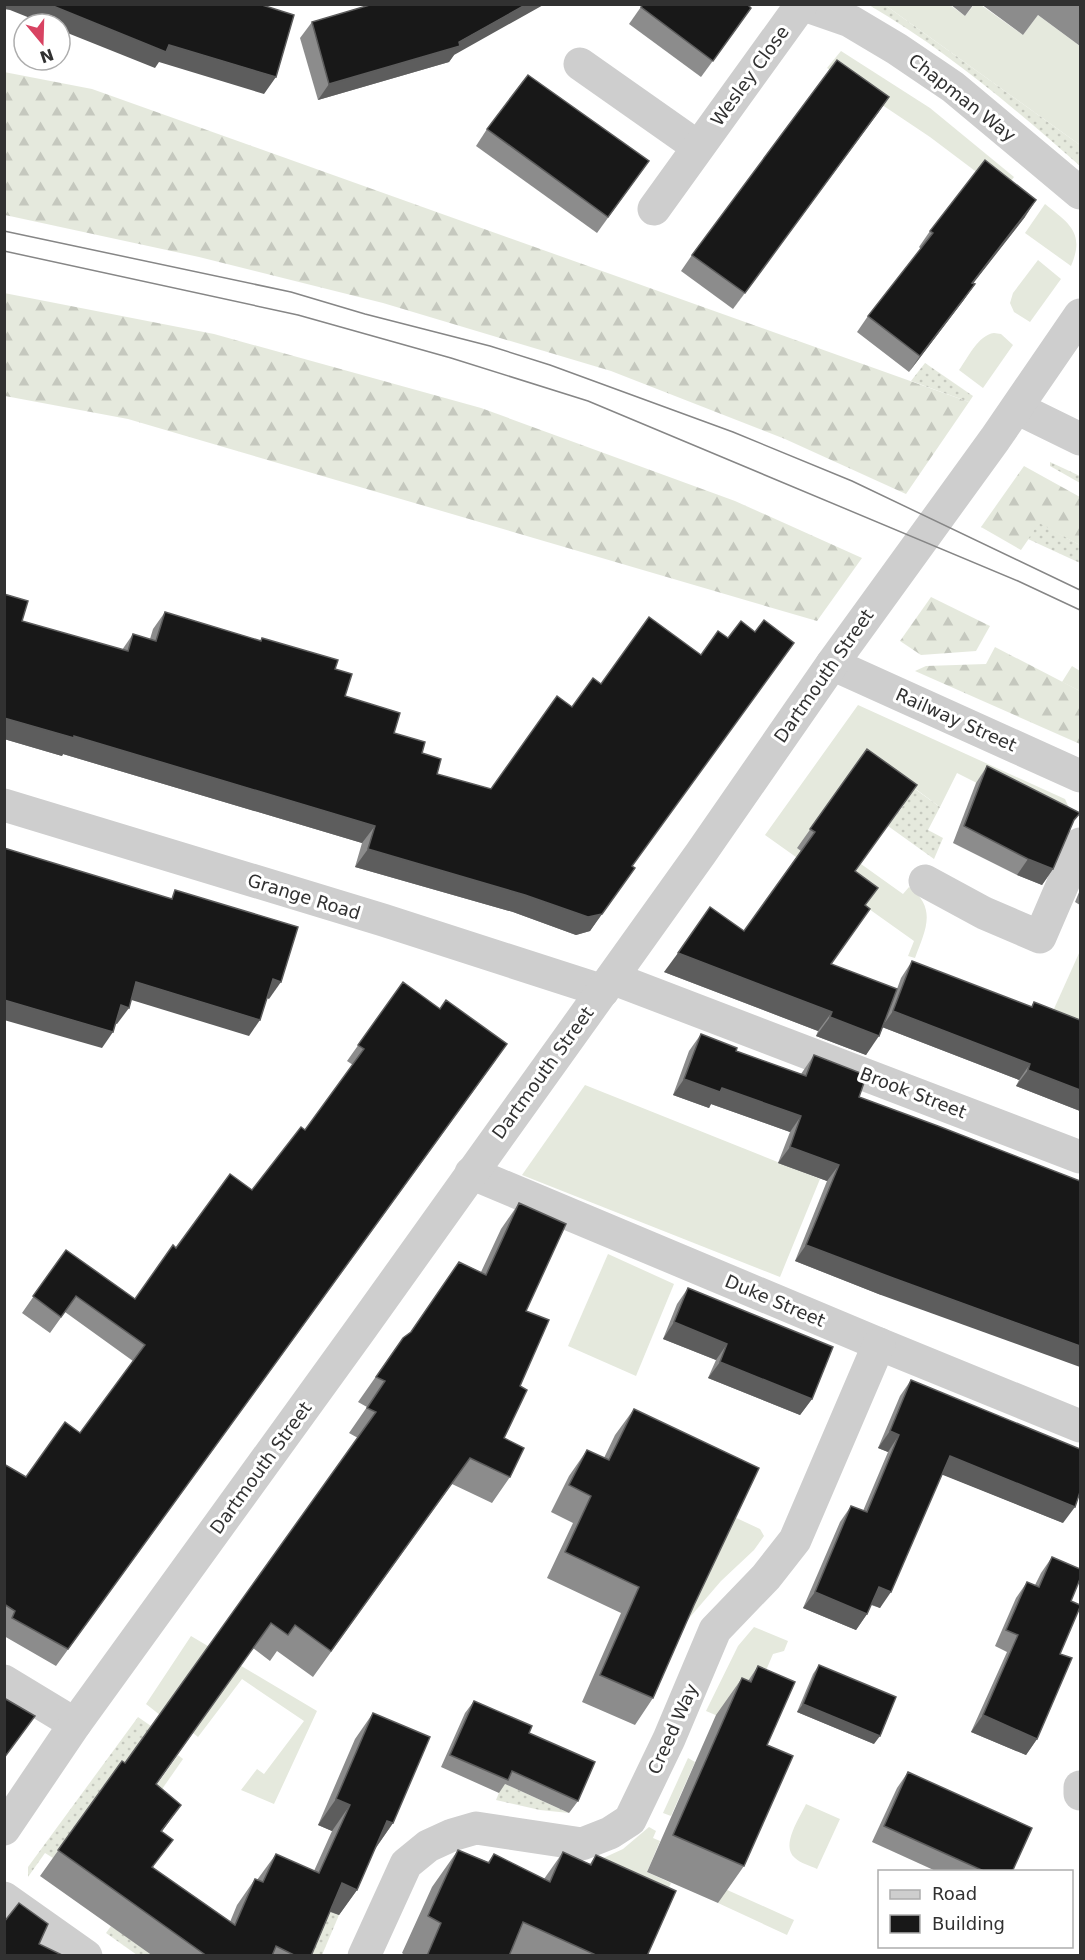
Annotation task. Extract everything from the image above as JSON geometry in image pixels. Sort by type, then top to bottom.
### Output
[{"type":"street","name":"Wesley Close","points":[[654,209],[801,5]]},
{"type":"street","name":"Chapman Way","points":[[801,5],[850,21],[906,55],[953,87],[1080,193]]},
{"type":"street","points":[[580,64],[698,147]]},
{"type":"street","name":"Dartmouth Street","points":[[4,1829],[75,1724],[721,826],[831,664],[995,439],[1080,315]]},
{"type":"street","points":[[1017,408],[1080,439]]},
{"type":"street","name":"Railway Street","points":[[831,664],[1080,776]]},
{"type":"street","name":"Grange Road","points":[[4,805],[383,920],[607,984]]},
{"type":"street","points":[[925,881],[984,913],[1040,937],[1080,844]]},
{"type":"street","name":"Brook Street","points":[[607,984],[1080,1157]]},
{"type":"street","name":"Duke Street","points":[[471,1173],[1080,1426]]},
{"type":"street","name":"Creed Way","points":[[364,1956],[406,1864],[428,1846],[452,1835],[476,1828],[582,1844],[610,1833],[630,1820],[669,1739],[715,1630],[766,1577],[795,1540],[879,1344]]},
{"type":"street","points":[[4,1681],[75,1724]]},
{"type":"street","points":[[1080,1786],[1080,1794]]},
{"type":"street","points":[[4,1898],[86,1956]]},
{"type":"green space","points":[[869,5],[885,5],[1080,145],[1080,166],[952,60]]},
{"type":"green space","points":[[885,5],[950,5],[965,16],[974,5],[981,5],[1023,35],[1038,15],[1080,46],[1080,145]]},
{"type":"green space","points":[[841,51],[930,108],[1014,177],[1003,192],[930,137],[827,68]]},
{"type":"green space","points":[[4,72],[92,89],[969,402],[906,494],[785,439],[611,371],[383,303],[199,257],[5,215]]},
{"type":"green space","points":[[1045,204],[1062,217],[1076,237],[1075,255],[1071,266],[1025,233]]},
{"type":"green space","points":[[1038,260],[1061,279],[1030,322],[1014,312],[1010,303],[1013,293]]},
{"type":"green space","points":[[4,293],[214,334],[481,408],[735,501],[862,558],[817,621],[128,419],[5,396]]},
{"type":"green space","points":[[994,333],[1001,334],[1013,345],[983,388],[959,370],[978,342]]},
{"type":"green space","points":[[925,363],[973,396],[969,402],[911,381]]},
{"type":"green space","points":[[1050,462],[1080,476],[1080,483],[1050,466]]},
{"type":"green space","points":[[1024,466],[1080,497],[1080,545],[1039,524],[1021,550],[981,527]]},
{"type":"green space","points":[[1039,523],[1080,545],[1080,563],[1028,539]]},
{"type":"green space","points":[[931,597],[990,626],[976,651],[921,655],[900,641]]},
{"type":"green space","points":[[995,647],[1080,691],[1080,744],[915,671],[926,666],[986,664]]},
{"type":"green space","points":[[1072,666],[1080,671],[1080,691],[1062,682]]},
{"type":"green space","points":[[858,705],[1065,799],[1070,810],[1062,826],[957,773],[940,807],[902,779],[847,884],[861,864],[903,894],[909,887],[918,895],[924,903],[927,920],[915,958],[908,956],[914,941],[765,835]]},
{"type":"green space","points":[[901,779],[940,807],[928,830],[943,838],[934,859],[888,826],[904,805],[890,794]]},
{"type":"green space","points":[[1080,951],[1080,1022],[1053,1011]]},
{"type":"green space","points":[[585,1085],[820,1179],[780,1277],[522,1175]]},
{"type":"green space","points":[[608,1254],[674,1284],[636,1376],[568,1346]]},
{"type":"green space","points":[[730,1515],[760,1529],[764,1536],[754,1550],[721,1581],[672,1638]]},
{"type":"green space","points":[[754,1627],[788,1641],[784,1651],[773,1654],[749,1710],[725,1719],[706,1711],[738,1646]]},
{"type":"green space","points":[[191,1636],[317,1711],[274,1804],[241,1790],[257,1769],[264,1774],[304,1721],[242,1679],[198,1737],[193,1733],[234,1675],[203,1653],[160,1715],[146,1704]]},
{"type":"green space","points":[[138,1717],[151,1726],[107,1789],[53,1858],[45,1853],[28,1877],[28,1867]]},
{"type":"green space","points":[[178,1755],[183,1759],[144,1815],[138,1811]]},
{"type":"green space","points":[[688,1758],[695,1762],[671,1816],[663,1813]]},
{"type":"green space","points":[[503,1783],[569,1813],[540,1810],[496,1800]]},
{"type":"green space","points":[[806,1804],[840,1819],[817,1869],[797,1860],[791,1853],[790,1839]]},
{"type":"green space","points":[[649,1827],[656,1831],[653,1838],[660,1841],[647,1872],[671,1883],[646,1939],[599,1860],[623,1849]]},
{"type":"green space","points":[[725,1889],[794,1920],[787,1935],[718,1903]]},
{"type":"green space","points":[[324,1909],[339,1915],[322,1955],[304,1956]]},
{"type":"green space","points":[[111,1926],[153,1955],[137,1955],[106,1933]]},
{"type":"building","points":[[48,4],[259,4],[294,15],[276,77],[169,45],[166,52]]},
{"type":"building","points":[[373,4],[527,4],[459,42],[460,46],[329,84],[312,22]]},
{"type":"building","points":[[643,4],[747,4],[751,8],[713,61],[641,7]]},
{"type":"building","points":[[837,60],[889,97],[745,293],[692,255]]},
{"type":"building","points":[[528,75],[649,161],[608,217],[487,129]]},
{"type":"building","points":[[985,160],[1036,200],[972,283],[975,284],[920,356],[868,316],[933,233],[930,231]]},
{"type":"building","points":[[4,594],[28,601],[22,621],[128,651],[133,634],[156,641],[165,612],[261,641],[262,638],[338,660],[335,669],[352,674],[345,696],[400,713],[394,733],[425,742],[422,753],[441,759],[437,774],[491,789],[557,696],[572,707],[593,678],[601,684],[649,617],[701,655],[718,631],[728,638],[741,621],[755,632],[764,620],[794,643],[632,866],[635,868],[602,914],[588,917],[525,895],[368,849],[375,826],[74,736],[74,738],[4,718]]},
{"type":"building","points":[[867,749],[917,785],[855,871],[878,888],[865,905],[870,909],[831,964],[897,989],[879,1036],[830,1017],[832,1012],[678,953],[710,907],[744,931],[815,832],[810,829]]},
{"type":"building","points":[[987,766],[1080,813],[1074,820],[1053,869],[1028,859],[964,826]]},
{"type":"building","points":[[4,848],[172,899],[175,890],[298,927],[281,982],[273,979],[260,1020],[136,982],[129,1008],[121,1005],[113,1032],[4,1000]]},
{"type":"building","points":[[912,961],[1032,1007],[1034,1002],[1080,1020],[1080,1090],[1028,1070],[1030,1064],[893,1011]]},
{"type":"building","points":[[403,982],[440,1009],[446,1000],[507,1044],[68,1649],[12,1618],[15,1611],[4,1604],[4,1464],[26,1477],[65,1422],[80,1433],[145,1345],[76,1296],[61,1317],[33,1296],[66,1250],[135,1299],[173,1245],[176,1248],[230,1174],[252,1190],[301,1127],[305,1130],[364,1049],[358,1045]]},
{"type":"building","points":[[701,1034],[737,1048],[736,1051],[806,1076],[814,1055],[863,1074],[866,1077],[859,1097],[1080,1181],[1080,1346],[806,1245],[839,1165],[790,1147],[801,1116],[722,1088],[720,1092],[684,1079]]},
{"type":"building","points":[[519,1203],[566,1224],[526,1311],[549,1320],[520,1386],[527,1390],[504,1438],[524,1448],[510,1477],[470,1458],[331,1651],[295,1625],[288,1635],[271,1623],[156,1784],[181,1805],[161,1831],[173,1840],[152,1867],[235,1925],[255,1879],[263,1882],[276,1854],[319,1873],[350,1805],[336,1799],[373,1713],[430,1737],[393,1823],[387,1821],[357,1890],[342,1883],[311,1956],[296,1956],[276,1946],[272,1956],[207,1956],[58,1850],[122,1761],[125,1763],[376,1412],[367,1408],[385,1381],[376,1377],[403,1338],[411,1332],[459,1262],[486,1275]]},
{"type":"building","points":[[688,1288],[833,1347],[812,1399],[720,1362],[727,1344],[674,1322]]},
{"type":"building","points":[[911,1380],[1080,1449],[1080,1492],[1075,1507],[950,1456],[891,1592],[879,1587],[867,1614],[815,1592],[851,1506],[867,1512],[899,1435],[890,1431]]},
{"type":"building","points":[[634,1409],[759,1468],[653,1698],[600,1675],[639,1587],[565,1552],[591,1496],[569,1485],[587,1450],[609,1460]]},
{"type":"building","points":[[1052,1557],[1080,1569],[1080,1579],[1071,1601],[1080,1607],[1060,1654],[1072,1658],[1037,1739],[983,1715],[1018,1635],[1006,1630],[1027,1582],[1039,1587]]},
{"type":"building","points":[[819,1665],[896,1697],[880,1736],[803,1704]]},
{"type":"building","points":[[758,1666],[795,1682],[767,1745],[793,1756],[744,1866],[673,1835],[742,1678],[751,1682]]},
{"type":"building","points":[[4,1698],[35,1716],[4,1758]]},
{"type":"building","points":[[474,1701],[532,1726],[529,1733],[595,1762],[578,1801],[512,1771],[508,1780],[450,1755]]},
{"type":"building","points":[[908,1772],[1032,1828],[1013,1870],[982,1870],[884,1826]]},
{"type":"building","points":[[458,1850],[489,1863],[494,1854],[550,1882],[563,1852],[591,1865],[596,1855],[676,1891],[647,1956],[598,1956],[523,1922],[509,1956],[427,1956],[441,1923],[428,1916]]},
{"type":"building","points":[[19,1903],[48,1924],[39,1944],[64,1956],[4,1956],[4,1922]]},
{"type":"tram line","points":[[4,231],[291,292],[365,314],[490,346],[550,365],[733,432],[852,481],[1080,590]]},
{"type":"tram line","points":[[4,251],[298,315],[451,358],[588,401],[1018,581],[1080,610]]}]
